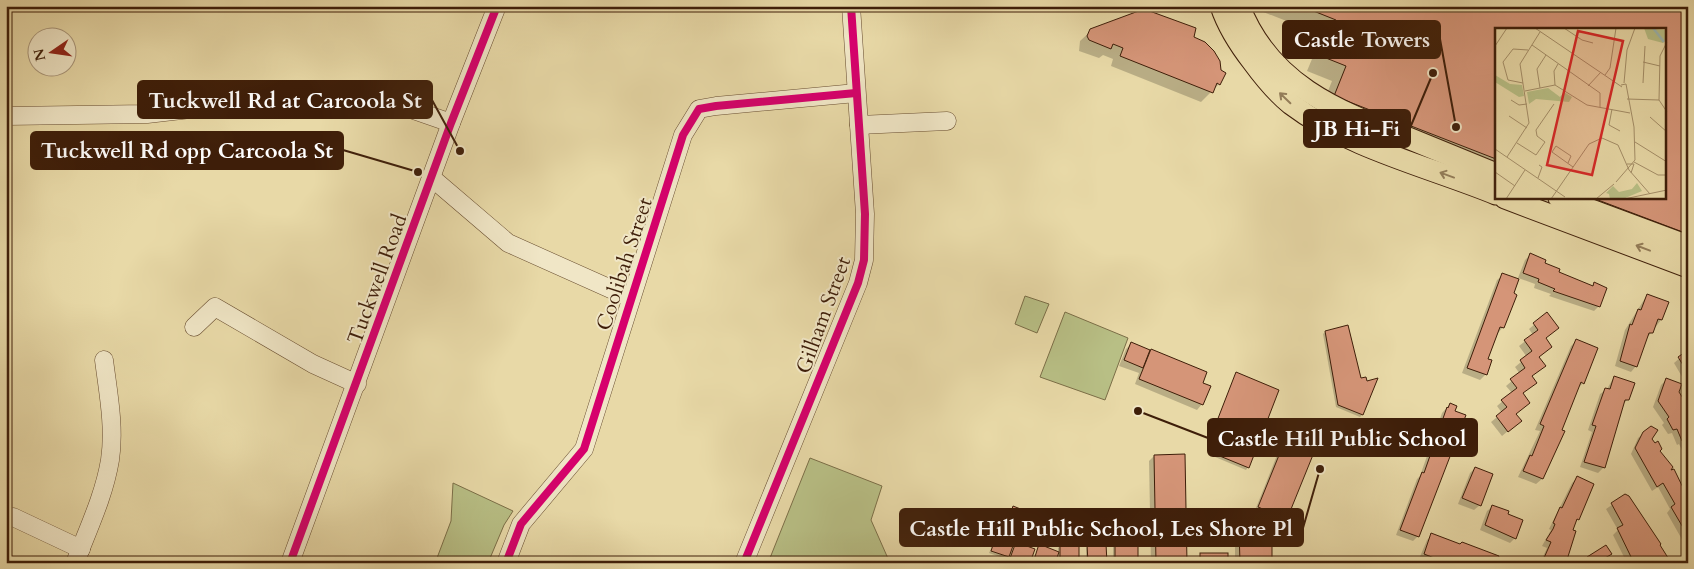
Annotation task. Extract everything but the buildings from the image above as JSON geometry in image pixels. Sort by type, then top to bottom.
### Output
[{"type":"main road","points":[[1221,6],[1236,40],[1266,80],[1291,103],[1336,130],[1393,155],[1495,194]]},
{"type":"main road","points":[[1239,6],[1245,21],[1269,56],[1298,86],[1324,103],[1348,115],[1495,174]]},
{"type":"main road","points":[[1508,199],[1688,267]]},
{"type":"main road","points":[[1563,199],[1688,246]]},
{"type":"street","name":"Tuckwell Road","points":[[290,563],[497,6]]},
{"type":"street","name":"Gilham Street","points":[[744,563],[858,283],[864,260],[864,214],[851,6]]},
{"type":"street","points":[[6,116],[146,114],[356,90],[452,123]]},
{"type":"street","name":"Coolibah Street","points":[[506,563],[521,524],[584,449],[683,135],[699,109],[856,93]]},
{"type":"street","points":[[859,125],[947,121]]},
{"type":"street","points":[[432,178],[508,243],[631,298]]},
{"type":"street","points":[[194,327],[215,308],[313,364],[357,384]]},
{"type":"street","points":[[13,517],[78,556],[100,499],[110,459],[110,416],[104,360]]},
{"type":"green space","points":[[1025,296],[1049,304],[1037,333],[1015,324]]},
{"type":"green space","points":[[1065,312],[1128,338],[1105,400],[1040,377]]},
{"type":"green space","points":[[810,458],[882,486],[871,520],[890,563],[768,563]]},
{"type":"green space","points":[[453,483],[513,511],[504,525],[488,563],[449,563],[437,558],[451,521]]},
{"type":"cycle path","points":[[290,563],[451,123],[497,6]]},
{"type":"cycle path","points":[[744,563],[858,283],[864,260],[865,214],[851,6]]},
{"type":"cycle path","points":[[506,563],[521,524],[584,449],[683,135],[699,109],[856,93]]},
{"type":"place","name":"JB Hi-Fi","points":[[1433,73]]},
{"type":"place","name":"Castle Towers","points":[[1456,127]]},
{"type":"place","name":"Tuckwell Rd at Carcoola St","points":[[460,151]]},
{"type":"place","name":"Tuckwell Rd opp Carcoola St","points":[[418,172]]},
{"type":"place","name":"Castle Hill Public School","points":[[1138,411]]},
{"type":"place","name":"Castle Hill Public School, Les Shore Pl","points":[[1320,469]]}]
